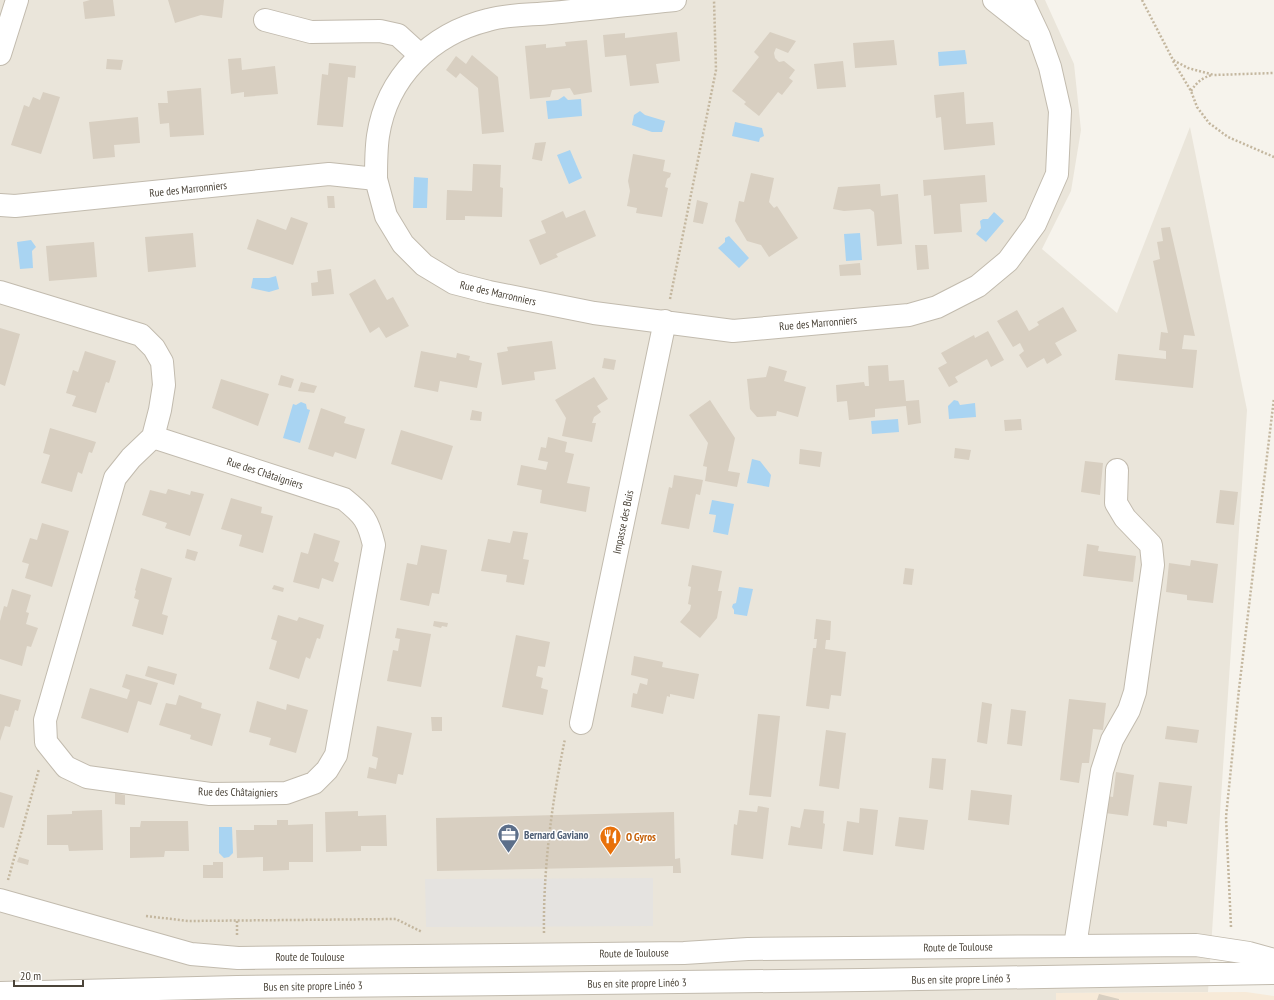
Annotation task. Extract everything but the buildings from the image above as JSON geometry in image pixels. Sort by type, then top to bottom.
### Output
[{"type":"street","points":[[0,54],[17,0]]},
{"type":"street","name":"Rue des Marronniers","points":[[675,0],[489,19],[458,29],[420,55],[405,72],[392,93],[383,114],[378,137],[376,179],[386,216],[403,244],[424,265],[454,283],[489,292],[594,313],[665,322],[733,330],[909,314],[937,307],[978,286],[1008,261],[1035,224],[1057,174],[1060,111],[1050,67],[1039,36],[1022,0]]},
{"type":"street","points":[[994,0],[1005,7],[1039,36]]},
{"type":"street","points":[[265,20],[311,32],[380,31],[398,35],[420,55]]},
{"type":"street","name":"Rue des Marronniers","points":[[0,205],[15,206],[329,174],[376,179]]},
{"type":"street","points":[[0,292],[141,335],[154,348],[162,362],[164,385],[160,410],[153,437],[131,458],[115,478],[45,720],[46,742]]},
{"type":"street","name":"Impasse des Buis","points":[[581,723],[665,322]]},
{"type":"street","name":"Rue des Châtaigniers","points":[[46,742],[66,767],[87,778],[210,794],[286,793],[314,783],[327,770],[336,755],[374,545],[370,524],[360,511],[344,499],[153,437]]},
{"type":"street","points":[[1075,946],[1102,771],[1112,740],[1129,710],[1135,692],[1153,565],[1151,545],[1125,518],[1116,503],[1117,470]]},
{"type":"street","name":"Route de Toulouse","points":[[4,890],[191,954],[238,958],[1196,945],[1249,953],[1274,960]]},
{"type":"street","name":"Bus en site propre Linéo 3","points":[[0,993],[237,987],[887,980],[1274,973]]},
{"type":"path","points":[[665,322],[716,70],[714,0]]},
{"type":"path","points":[[1142,0],[1191,91],[1197,107],[1209,123],[1228,137],[1274,157]]},
{"type":"path","points":[[1173,60],[1188,68],[1214,75]]},
{"type":"path","points":[[1191,91],[1203,78],[1214,75],[1274,73]]},
{"type":"path","points":[[1226,950],[1231,924],[1226,817],[1238,689],[1274,398]]},
{"type":"path","points":[[551,935],[544,935],[543,903],[556,779],[568,722],[581,723]]},
{"type":"path","points":[[4,890],[46,742]]},
{"type":"path","points":[[0,878],[4,890]]},
{"type":"path","points":[[4,890],[15,882]]},
{"type":"path","points":[[138,915],[188,922],[396,919],[425,933]]},
{"type":"shaded area","points":[[0,0],[1045,0],[1074,64],[1081,130],[1071,191],[1042,249],[1117,313],[1190,127],[1247,410],[1208,992],[1056,993],[1056,1000],[0,1000]]},
{"type":"shaded area","points":[[653,878],[653,926],[426,927],[425,879]]},
{"type":"shaded area","points":[[1246,992],[1274,996],[1274,1000],[1056,1000],[1056,993]]},
{"type":"water","points":[[965,50],[967,64],[939,66],[938,52]]},
{"type":"water","points":[[564,96],[568,100],[581,99],[582,116],[548,119],[546,101],[558,100]]},
{"type":"water","points":[[640,111],[645,115],[665,121],[662,132],[652,132],[632,125],[634,115]]},
{"type":"water","points":[[735,122],[762,128],[764,136],[760,138],[759,142],[732,136]]},
{"type":"water","points":[[570,150],[582,178],[569,184],[557,155]]},
{"type":"water","points":[[414,177],[428,178],[427,208],[413,208]]},
{"type":"water","points":[[994,212],[1004,221],[986,242],[976,234],[981,228],[980,221],[983,219],[988,219]]},
{"type":"water","points":[[860,233],[862,260],[846,261],[844,234]]},
{"type":"water","points":[[729,236],[749,258],[739,268],[718,248],[725,242],[725,238]]},
{"type":"water","points":[[31,240],[36,247],[32,251],[33,268],[20,269],[17,242]]},
{"type":"water","points":[[276,276],[279,289],[269,292],[251,288],[253,278],[269,278]]},
{"type":"water","points":[[954,400],[958,401],[960,405],[975,403],[976,417],[949,419],[948,406]]},
{"type":"water","points":[[301,402],[306,404],[307,409],[310,410],[300,443],[283,438],[293,404],[296,405]]},
{"type":"water","points":[[898,419],[899,432],[872,434],[871,421]]},
{"type":"water","points":[[752,459],[760,461],[771,475],[769,487],[747,483]]},
{"type":"water","points":[[712,500],[734,504],[728,535],[713,532],[716,515],[709,514]]},
{"type":"water","points":[[739,587],[753,589],[747,616],[734,614],[732,607],[733,604],[736,603]]},
{"type":"water","points":[[219,827],[232,827],[233,853],[229,857],[224,858],[219,853]]},
{"type":"place","name":"Bernard Gaviano","points":[[508,854]]},
{"type":"place","name":"O Gyros","points":[[611,856]]}]
